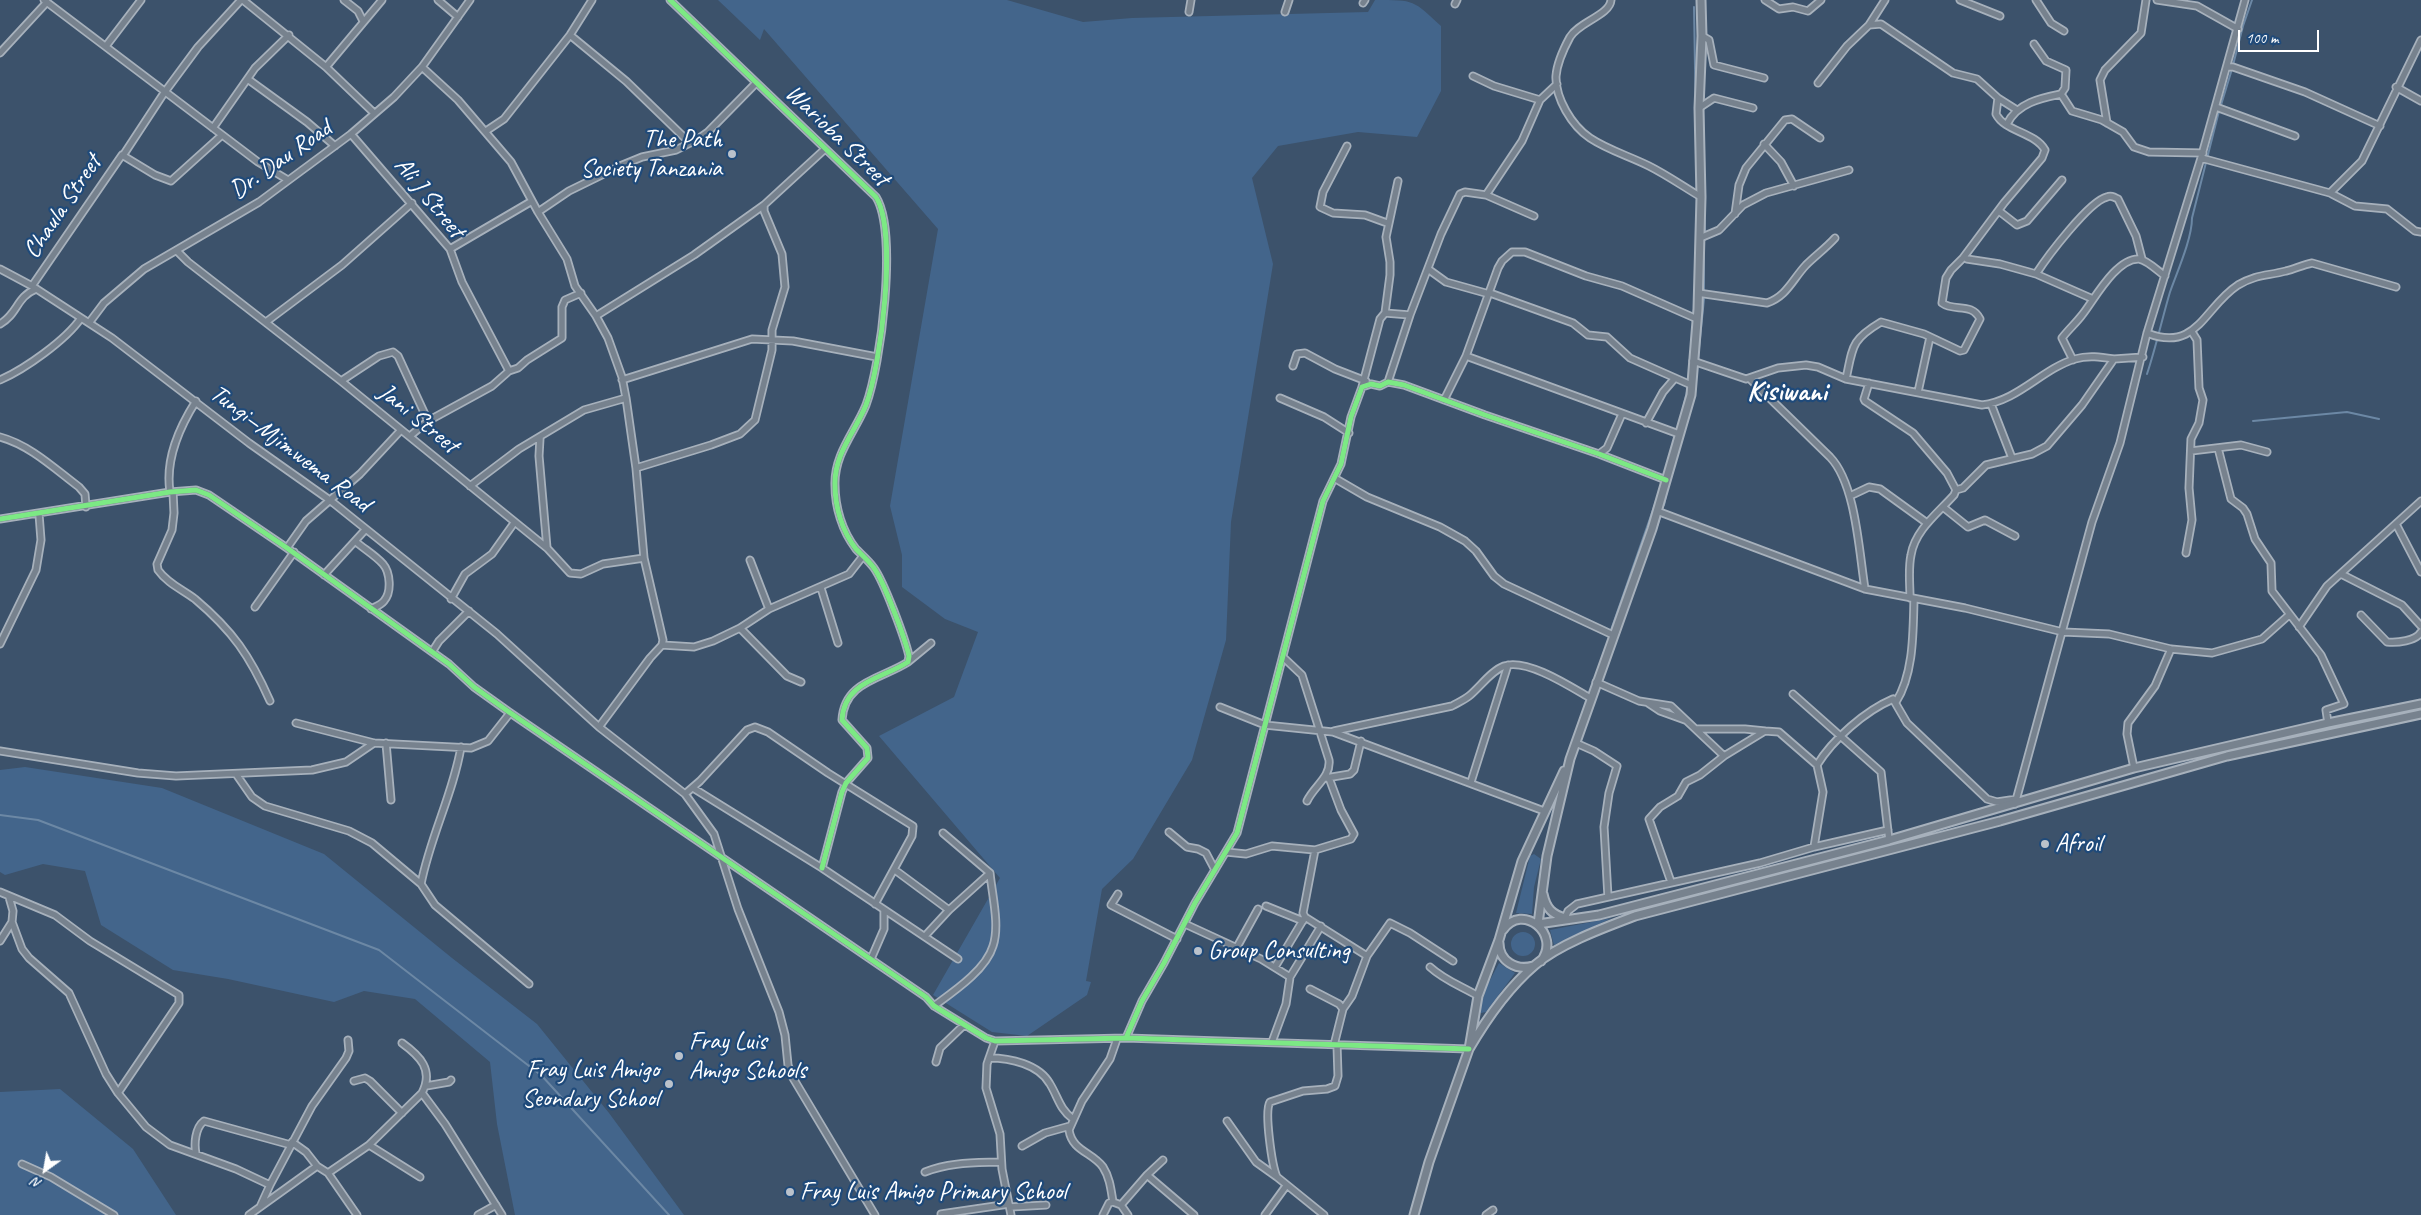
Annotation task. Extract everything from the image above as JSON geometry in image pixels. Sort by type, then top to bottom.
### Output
[{"type":"main road","points":[[1414,1215],[1429,1162],[1469,1048],[1478,996],[1500,936],[1522,861],[1576,743],[1590,698],[1657,511],[1691,385],[1697,319],[1700,238],[1699,108],[1702,36],[1701,0]]},
{"type":"main road","points":[[1538,924],[1580,918],[1890,840],[2134,768],[2328,723],[2421,704]]},
{"type":"main road","points":[[1469,1048],[1484,1023],[1507,994],[1538,963],[1547,948],[1548,940],[1545,932],[1538,924],[1527,919],[1512,921],[1500,936],[1502,955],[1507,962],[1523,968],[1538,963],[1602,928],[1635,916],[2000,821],[2218,758],[2421,714]]},
{"type":"main road","points":[[1538,924],[1541,889],[1570,758]]},
{"type":"main road","points":[[1541,889],[1547,908],[1565,918],[1580,918]]},
{"type":"street","points":[[106,46],[140,0]]},
{"type":"street","points":[[124,154],[164,93],[198,47],[242,0],[289,35],[374,113]]},
{"type":"street","points":[[344,0],[358,11],[363,21]]},
{"type":"street","points":[[326,67],[382,0]]},
{"type":"street","points":[[438,0],[458,17]]},
{"type":"street","name":"Dr. Dau Road","points":[[89,323],[104,303],[144,269],[259,202],[351,134],[394,97],[422,67],[470,0]]},
{"type":"street","points":[[486,131],[504,119],[570,34],[591,0]]},
{"type":"street","name":"Warioba Street","points":[[670,0],[876,197],[882,206],[885,223],[886,292],[877,357],[866,405],[843,447],[835,485],[844,529],[863,556],[875,569],[908,650],[908,662]]},
{"type":"street","points":[[1189,12],[1191,0]]},
{"type":"street","points":[[1285,12],[1289,0]]},
{"type":"street","points":[[1611,0],[1610,6],[1583,23],[1573,32],[1559,63],[1558,92],[1572,121],[1590,139],[1649,166],[1701,197]]},
{"type":"street","points":[[1766,0],[1779,9],[1792,7],[1808,11],[1821,0]]},
{"type":"street","points":[[1818,84],[1846,46],[1869,25],[1885,0]]},
{"type":"street","points":[[1960,0],[2000,16]]},
{"type":"street","points":[[2036,0],[2051,24],[2064,31]]},
{"type":"street","points":[[2107,123],[2100,80],[2106,70],[2143,28],[2146,0]]},
{"type":"street","points":[[2157,0],[2197,6],[2238,28]]},
{"type":"street","points":[[1814,847],[1822,792],[1818,765],[1824,755],[1866,714],[1894,699],[1907,723],[1987,799],[1997,802],[2016,802],[2092,522],[2120,443],[2148,333],[2202,156],[2245,0]]},
{"type":"street","points":[[0,53],[45,1],[106,46],[164,93],[258,162],[288,180]]},
{"type":"street","points":[[358,11],[371,13]]},
{"type":"street","points":[[1869,25],[1881,24],[1953,73],[1977,79],[1998,98],[2017,110]]},
{"type":"street","points":[[570,34],[626,81],[690,143]]},
{"type":"street","points":[[214,128],[249,80],[255,68],[289,35]]},
{"type":"street","points":[[1702,36],[1709,40],[1714,66],[1764,78]]},
{"type":"street","points":[[2330,193],[2362,161],[2380,126],[2396,87],[2418,51],[2421,40]]},
{"type":"street","points":[[2008,124],[2013,113],[2017,110],[2044,96],[2061,94],[2065,88],[2066,70],[2046,61],[2034,44]]},
{"type":"street","points":[[422,67],[458,100],[511,162],[538,212],[567,259],[572,279],[596,316],[615,354],[622,380],[636,468],[644,558],[663,640],[662,645],[599,726]]},
{"type":"street","points":[[2227,67],[2233,67],[2282,83],[2380,126]]},
{"type":"street","points":[[1473,76],[1494,86],[1540,100]]},
{"type":"street","points":[[249,80],[307,122],[335,146]]},
{"type":"street","points":[[538,212],[569,191],[620,166],[642,157],[676,150],[690,143],[708,132],[756,83]]},
{"type":"street","points":[[1486,196],[1522,141],[1540,100],[1557,84]]},
{"type":"street","points":[[2396,87],[2421,101]]},
{"type":"street","points":[[2061,94],[2072,111],[2107,123],[2123,132],[2134,147],[2149,152],[2202,156],[2330,193],[2355,206],[2387,209],[2415,231],[2421,232]]},
{"type":"street","points":[[1699,108],[1714,98],[1753,108]]},
{"type":"street","points":[[1846,379],[1854,344],[1864,333],[1881,322],[1930,337],[1962,351],[1980,324],[1979,316],[1972,310],[1946,306],[1942,303],[1941,298],[1946,278],[2042,158],[2045,150],[2035,140],[1997,116],[1998,98]]},
{"type":"street","points":[[2216,107],[2296,136]]},
{"type":"street","points":[[1735,214],[1742,175],[1764,144],[1790,118],[1820,138]]},
{"type":"street","name":"Ali J Street","points":[[351,134],[450,249],[462,282],[509,371]]},
{"type":"street","name":"Chaula Street","points":[[0,324],[8,320],[21,298],[34,287],[120,156],[124,154],[155,175],[171,181],[222,135]]},
{"type":"street","points":[[1764,144],[1781,162],[1794,186]]},
{"type":"street","points":[[1347,146],[1322,192],[1320,206],[1334,212],[1365,215],[1387,223]]},
{"type":"street","points":[[596,316],[694,255],[764,206],[825,149]]},
{"type":"street","points":[[1700,238],[1719,230],[1744,205],[1766,193],[1850,170]]},
{"type":"street","points":[[1999,211],[2017,225],[2022,224],[2027,221],[2062,180]]},
{"type":"street","points":[[1126,1038],[1142,1001],[1241,822],[1323,501],[1336,479],[1349,433],[1351,417],[1362,387],[1374,338],[1380,318],[1385,313],[1390,275],[1386,237],[1387,223],[1398,181]]},
{"type":"street","points":[[1388,382],[1410,315],[1444,228],[1460,194],[1465,192],[1486,196],[1534,216]]},
{"type":"street","points":[[2036,274],[2047,257],[2088,210],[2105,197],[2112,196],[2118,199],[2136,236],[2142,259]]},
{"type":"street","points":[[450,249],[532,201]]},
{"type":"street","points":[[266,322],[342,265],[412,203]]},
{"type":"street","points":[[636,468],[711,445],[740,434],[750,427],[758,410],[772,350],[772,330],[783,300],[785,273],[782,254],[764,211],[764,206]]},
{"type":"street","points":[[1698,293],[1767,303],[1775,300],[1790,287],[1806,265],[1835,238]]},
{"type":"street","name":"Jani Street","points":[[177,251],[188,262],[341,381],[547,548],[570,573],[576,574],[603,564],[644,558]]},
{"type":"street","points":[[1444,400],[1466,356],[1502,261],[1512,252],[1532,254],[1586,276],[1628,288],[1697,319]]},
{"type":"street","points":[[1966,259],[2000,264],[2036,274],[2093,299]]},
{"type":"street","points":[[2073,360],[2062,338],[2120,267],[2134,259],[2142,259],[2165,276]]},
{"type":"street","points":[[2148,333],[2169,338],[2180,337],[2192,332],[2240,284],[2259,275],[2287,271],[2304,264],[2312,263],[2396,287]]},
{"type":"street","name":"Tungi—Mjimwema Road","points":[[0,268],[34,287],[89,323],[331,501],[451,599],[469,611],[546,676],[599,726],[685,794],[714,834],[724,860],[738,909],[779,1012],[785,1035],[788,1065],[793,1078],[875,1215]]},
{"type":"street","points":[[1428,269],[1446,282],[1489,294],[1573,323],[1588,335],[1607,337],[1630,358],[1691,385]]},
{"type":"street","points":[[410,436],[428,421],[492,386],[509,371],[518,368],[541,351],[560,341],[562,338],[562,307],[564,300],[581,293]]},
{"type":"street","points":[[1385,313],[1410,315]]},
{"type":"street","points":[[0,380],[48,349],[71,330],[81,318]]},
{"type":"street","points":[[2186,553],[2192,520],[2189,488],[2191,439],[2199,423],[2203,400],[2199,388],[2197,340],[2192,332]]},
{"type":"street","points":[[1918,392],[1930,337]]},
{"type":"street","points":[[622,380],[752,339],[772,339],[817,345],[877,357]]},
{"type":"street","points":[[341,381],[379,356],[393,352],[398,356],[428,421]]},
{"type":"street","points":[[1292,366],[1297,354],[1305,353],[1335,369],[1371,384],[1380,386],[1388,382],[1404,385],[1599,454],[1666,480]]},
{"type":"street","points":[[1466,356],[1679,434]]},
{"type":"street","points":[[1694,361],[1741,378],[1750,379],[1778,368],[1806,365],[1818,367],[1846,379],[1970,404],[1991,404],[2018,392],[2073,360],[2092,356],[2114,359],[2143,357]]},
{"type":"street","points":[[1956,490],[1963,488],[1986,465],[2032,454],[2047,446],[2082,405],[2114,359]]},
{"type":"street","points":[[1646,423],[1663,392],[1676,378]]},
{"type":"street","points":[[1750,379],[1838,465],[1845,478],[1850,496],[1866,589]]},
{"type":"street","points":[[1869,383],[1865,401],[1913,433],[1947,473],[1956,490]]},
{"type":"street","points":[[1362,387],[1371,384]]},
{"type":"street","points":[[470,486],[519,450],[584,410],[626,398]]},
{"type":"street","points":[[1280,398],[1324,418],[1349,433]]},
{"type":"street","points":[[196,401],[178,434],[170,470],[173,524],[157,564],[158,570],[193,598],[232,634],[258,674],[270,701]]},
{"type":"street","points":[[1991,404],[2012,458]]},
{"type":"street","points":[[1599,454],[1608,448],[1622,414]]},
{"type":"street","points":[[287,548],[306,521],[331,501],[402,430]]},
{"type":"street","points":[[0,437],[17,443],[32,452],[79,487],[85,494],[86,507]]},
{"type":"street","points":[[540,438],[539,456],[547,548]]},
{"type":"street","points":[[2191,451],[2241,445],[2267,452]]},
{"type":"street","points":[[2218,448],[2228,494],[2247,514],[2256,539],[2270,563],[2272,591],[2321,655],[2344,704],[2326,710],[2328,723]]},
{"type":"street","points":[[1336,479],[1367,497],[1453,534],[1469,544],[1494,576],[1504,584],[1613,635]]},
{"type":"street","points":[[1850,496],[1869,487],[1880,489],[1927,523]]},
{"type":"street","points":[[0,519],[172,492],[196,490],[209,495],[294,552],[370,609],[432,652],[474,687],[510,713],[926,997],[934,1006],[964,1025],[995,1041],[1126,1038],[1469,1048]]},
{"type":"street","points":[[1896,702],[1901,696],[1910,657],[1911,552],[1927,523],[1954,495],[1956,490]]},
{"type":"street","points":[[2299,627],[2327,586],[2420,504]]},
{"type":"street","points":[[1943,507],[1968,527],[1984,520],[2015,536]]},
{"type":"street","points":[[1657,511],[1866,589],[1965,608],[2063,632],[2109,634],[2171,649],[2212,653],[2262,639],[2290,615]]},
{"type":"street","points":[[0,644],[36,570],[41,540],[38,514]]},
{"type":"street","points":[[451,599],[465,574],[492,554],[514,522]]},
{"type":"street","points":[[2396,524],[2421,572]]},
{"type":"street","points":[[324,575],[365,530]]},
{"type":"street","points":[[355,541],[384,566],[388,574],[389,583],[386,598],[383,602],[370,609]]},
{"type":"street","points":[[255,607],[294,552]]},
{"type":"street","points":[[662,645],[686,647],[702,645],[740,628],[769,609],[822,588],[849,574],[863,556]]},
{"type":"street","points":[[750,560],[769,609]]},
{"type":"street","points":[[2341,574],[2402,606],[2421,626]]},
{"type":"street","points":[[822,588],[838,644]]},
{"type":"street","points":[[432,652],[439,641],[469,611]]},
{"type":"street","points":[[2361,615],[2388,642],[2411,639],[2418,636],[2421,632]]},
{"type":"street","points":[[740,628],[787,676],[801,682]]},
{"type":"street","points":[[822,868],[838,801],[846,783],[866,763],[869,754],[867,748],[842,720],[844,708],[861,684],[908,662],[931,643]]},
{"type":"street","points":[[2134,768],[2127,734],[2128,723],[2155,686],[2171,649]]},
{"type":"street","points":[[1226,852],[1246,854],[1272,846],[1315,850],[1354,837],[1327,778],[1330,768],[1302,675],[1284,658]]},
{"type":"street","points":[[1333,732],[1452,706],[1468,697],[1502,667],[1508,665],[1520,665],[1538,671],[1559,680],[1590,698]]},
{"type":"street","points":[[1471,782],[1508,665]]},
{"type":"street","points":[[1596,682],[1647,702],[1671,706],[1724,756]]},
{"type":"street","points":[[1793,694],[1882,772],[1890,840]]},
{"type":"street","points":[[1220,707],[1265,725],[1282,725],[1333,732],[1544,810]]},
{"type":"street","points":[[296,723],[374,743],[461,748],[476,747],[488,741],[510,713]]},
{"type":"street","points":[[685,794],[693,788],[747,730],[755,727],[768,732],[828,774],[846,783],[880,807],[913,826],[914,832],[875,904]]},
{"type":"street","points":[[1696,729],[1745,729],[1778,732],[1818,765]]},
{"type":"street","points":[[1671,882],[1662,852],[1651,829],[1650,816],[1678,796],[1686,782],[1700,775],[1724,756],[1765,731]]},
{"type":"street","points":[[1307,801],[1313,789],[1327,778],[1350,774],[1354,770],[1361,741]]},
{"type":"street","points":[[0,751],[138,773],[176,776],[312,770],[331,767],[359,755],[374,743]]},
{"type":"street","points":[[386,743],[392,800]]},
{"type":"street","points":[[1576,743],[1594,751],[1617,766],[1609,793],[1604,827],[1608,897]]},
{"type":"street","points":[[421,884],[432,839],[452,786],[461,748]]},
{"type":"street","points":[[236,774],[246,790],[257,802],[362,837],[421,884],[435,905],[529,984]]},
{"type":"street","points":[[693,788],[822,868],[958,959]]},
{"type":"street","points":[[1565,918],[1572,906],[1760,863],[1814,847],[1888,830]]},
{"type":"street","points":[[1169,832],[1187,847],[1206,853],[1215,870]]},
{"type":"street","points":[[934,1006],[960,987],[989,955],[994,945],[995,931],[990,873],[942,833]]},
{"type":"street","points":[[1275,967],[1304,919],[1303,913],[1315,850]]},
{"type":"street","points":[[895,870],[949,910]]},
{"type":"street","points":[[925,936],[949,910],[990,873]]},
{"type":"street","points":[[0,892],[55,915],[98,946],[178,995],[179,1003],[118,1093]]},
{"type":"street","points":[[1118,894],[1111,905],[1177,939]]},
{"type":"street","points":[[9,897],[13,911],[12,922],[22,949],[29,958],[69,993],[92,1047],[118,1093],[146,1127],[159,1139],[236,1169],[270,1185]]},
{"type":"street","points":[[1266,906],[1321,926],[1367,956]]},
{"type":"street","points":[[1237,947],[1258,909]]},
{"type":"street","points":[[870,959],[884,929],[884,910]]},
{"type":"street","points":[[0,940],[12,922]]},
{"type":"street","points":[[1277,1177],[1268,1121],[1268,1103],[1303,1090],[1333,1088],[1338,1076],[1335,1045],[1343,1008],[1352,996],[1367,956],[1390,923],[1410,933],[1453,961]]},
{"type":"street","points":[[1185,924],[1237,947],[1290,976]]},
{"type":"street","points":[[1272,1042],[1286,1004],[1290,976],[1321,926]]},
{"type":"street","points":[[836,935],[838,941],[922,997],[926,997]]},
{"type":"street","points":[[1430,967],[1443,979],[1453,982],[1478,996]]},
{"type":"street","points":[[1310,989],[1343,1008]]},
{"type":"street","points":[[936,1062],[940,1048],[964,1025]]},
{"type":"street","points":[[1113,1202],[1108,1178],[1103,1168],[1074,1144],[1070,1136],[1072,1123],[1082,1101],[1104,1069],[1117,1039]]},
{"type":"street","points":[[260,1206],[312,1106],[346,1058],[349,1051],[348,1040]]},
{"type":"street","points":[[995,1041],[989,1058],[986,1088],[1000,1134],[1001,1162],[1011,1215]]},
{"type":"street","points":[[328,1173],[369,1144],[422,1093],[426,1086],[428,1077],[424,1063],[402,1042]]},
{"type":"street","points":[[989,1058],[1014,1060],[1050,1082],[1058,1102],[1072,1123]]},
{"type":"street","points":[[354,1081],[365,1078],[370,1081],[402,1113]]},
{"type":"street","points":[[426,1086],[451,1080]]},
{"type":"street","points":[[422,1093],[445,1124],[502,1215]]},
{"type":"street","points":[[1227,1121],[1256,1162],[1324,1215]]},
{"type":"street","points":[[196,1154],[195,1141],[201,1124],[204,1122],[292,1143],[306,1152],[317,1166],[328,1173],[357,1215]]},
{"type":"street","points":[[1022,1146],[1045,1133],[1072,1123]]},
{"type":"street","points":[[369,1144],[420,1177]]},
{"type":"street","points":[[1121,1206],[1147,1175],[1163,1160]]},
{"type":"street","points":[[925,1172],[938,1166],[966,1162],[1001,1162]]},
{"type":"street","points":[[22,1164],[57,1180],[114,1215]]},
{"type":"street","points":[[249,1215],[317,1166]]},
{"type":"street","points":[[1147,1175],[1194,1215]]},
{"type":"street","points":[[1265,1215],[1286,1186]]},
{"type":"street","points":[[1113,1202],[1121,1206],[1128,1215]]},
{"type":"street","points":[[1103,1215],[1110,1203],[1113,1202]]},
{"type":"street","points":[[478,1215],[496,1205]]},
{"type":"street","points":[[941,1214],[1009,1205],[1046,1205]]},
{"type":"street","points":[[1486,1215],[1493,1210]]},
{"type":"shaded area","points":[[718,0],[1007,0],[1083,22],[1132,18],[1368,12],[1375,0],[1398,0],[1418,6],[1441,26],[1441,91],[1417,137],[1358,132],[1278,146],[1252,178],[1273,264],[1231,522],[1226,640],[1192,760],[1133,859],[1102,889],[1086,981],[1091,982],[1087,995],[1027,1036],[992,1032],[933,995],[1000,878],[879,736],[954,697],[978,632],[945,619],[902,587],[902,555],[890,506],[938,229],[764,29],[760,40]]},
{"type":"shaded area","points":[[25,767],[162,788],[324,854],[537,1024],[609,1113],[684,1215],[515,1215],[497,1124],[490,1062],[415,999],[364,991],[334,1002],[228,979],[173,970],[101,925],[85,871],[43,864],[5,875],[0,872],[0,770]]},
{"type":"shaded area","points":[[1534,854],[1541,859],[1534,887],[1532,914],[1516,913],[1530,856]]},
{"type":"shaded area","points":[[1612,918],[1554,945],[1550,930]]},
{"type":"shaded area","points":[[1523,932],[1531,936],[1535,944],[1531,952],[1523,956],[1515,952],[1511,944],[1515,936]]},
{"type":"shaded area","points":[[1499,963],[1515,973],[1486,1012],[1481,1013],[1479,1010],[1488,984]]},
{"type":"shaded area","points":[[60,1089],[133,1149],[176,1215],[0,1215],[0,1092]]},
{"type":"waterway","points":[[2233,65],[2252,0]]},
{"type":"waterway","points":[[1694,7],[1697,188]]},
{"type":"waterway","points":[[2147,374],[2170,292],[2187,245],[2218,115],[2232,69]]},
{"type":"waterway","points":[[1703,81],[1703,103]]},
{"type":"waterway","points":[[1703,109],[1705,232]]},
{"type":"waterway","points":[[1704,241],[1704,290]]},
{"type":"waterway","points":[[1698,358],[1704,299]]},
{"type":"waterway","points":[[1679,426],[1688,387]]},
{"type":"waterway","points":[[2253,421],[2347,412],[2379,419]]},
{"type":"waterway","points":[[1664,474],[1674,442]]},
{"type":"waterway","points":[[1611,630],[1662,484]]},
{"type":"waterway","points":[[1664,505],[1667,491]]},
{"type":"waterway","points":[[1637,581],[1660,518]]},
{"type":"waterway","points":[[0,815],[38,820],[379,950],[542,1076],[669,1215]]},
{"type":"cycle path","points":[[670,0],[876,197],[883,214],[886,239],[885,299],[877,361],[866,405],[841,453],[836,474],[835,493],[843,527],[856,549],[870,563],[878,575],[894,610],[909,656],[908,662],[857,689],[844,707],[842,720],[867,748],[868,758],[846,783],[842,792],[822,868]]},
{"type":"cycle path","points":[[1126,1038],[1142,1001],[1195,903],[1237,833],[1323,501],[1341,464],[1351,417],[1362,387],[1371,384],[1380,386],[1388,382],[1404,385],[1599,454],[1666,480]]},
{"type":"cycle path","points":[[0,519],[170,492],[196,490],[209,495],[287,548],[449,664],[474,687],[509,712],[926,997],[934,1006],[986,1038],[995,1041],[1126,1038],[1469,1049]]},
{"type":"place","name":"The Path Society Tanzania","points":[[732,154]]},
{"type":"place","name":"Afroil","points":[[2045,844]]},
{"type":"place","name":"Group Consulting","points":[[1198,951]]},
{"type":"place","name":"Fray Luis Amigo Schools","points":[[679,1056]]},
{"type":"place","name":"Fray Luis Amigo Seondary School","points":[[669,1084]]},
{"type":"place","name":"Fray Luis Amigo Primary School","points":[[790,1192]]},
{"type":"district","name":"Kisiwani","points":[[1787,393]]}]
